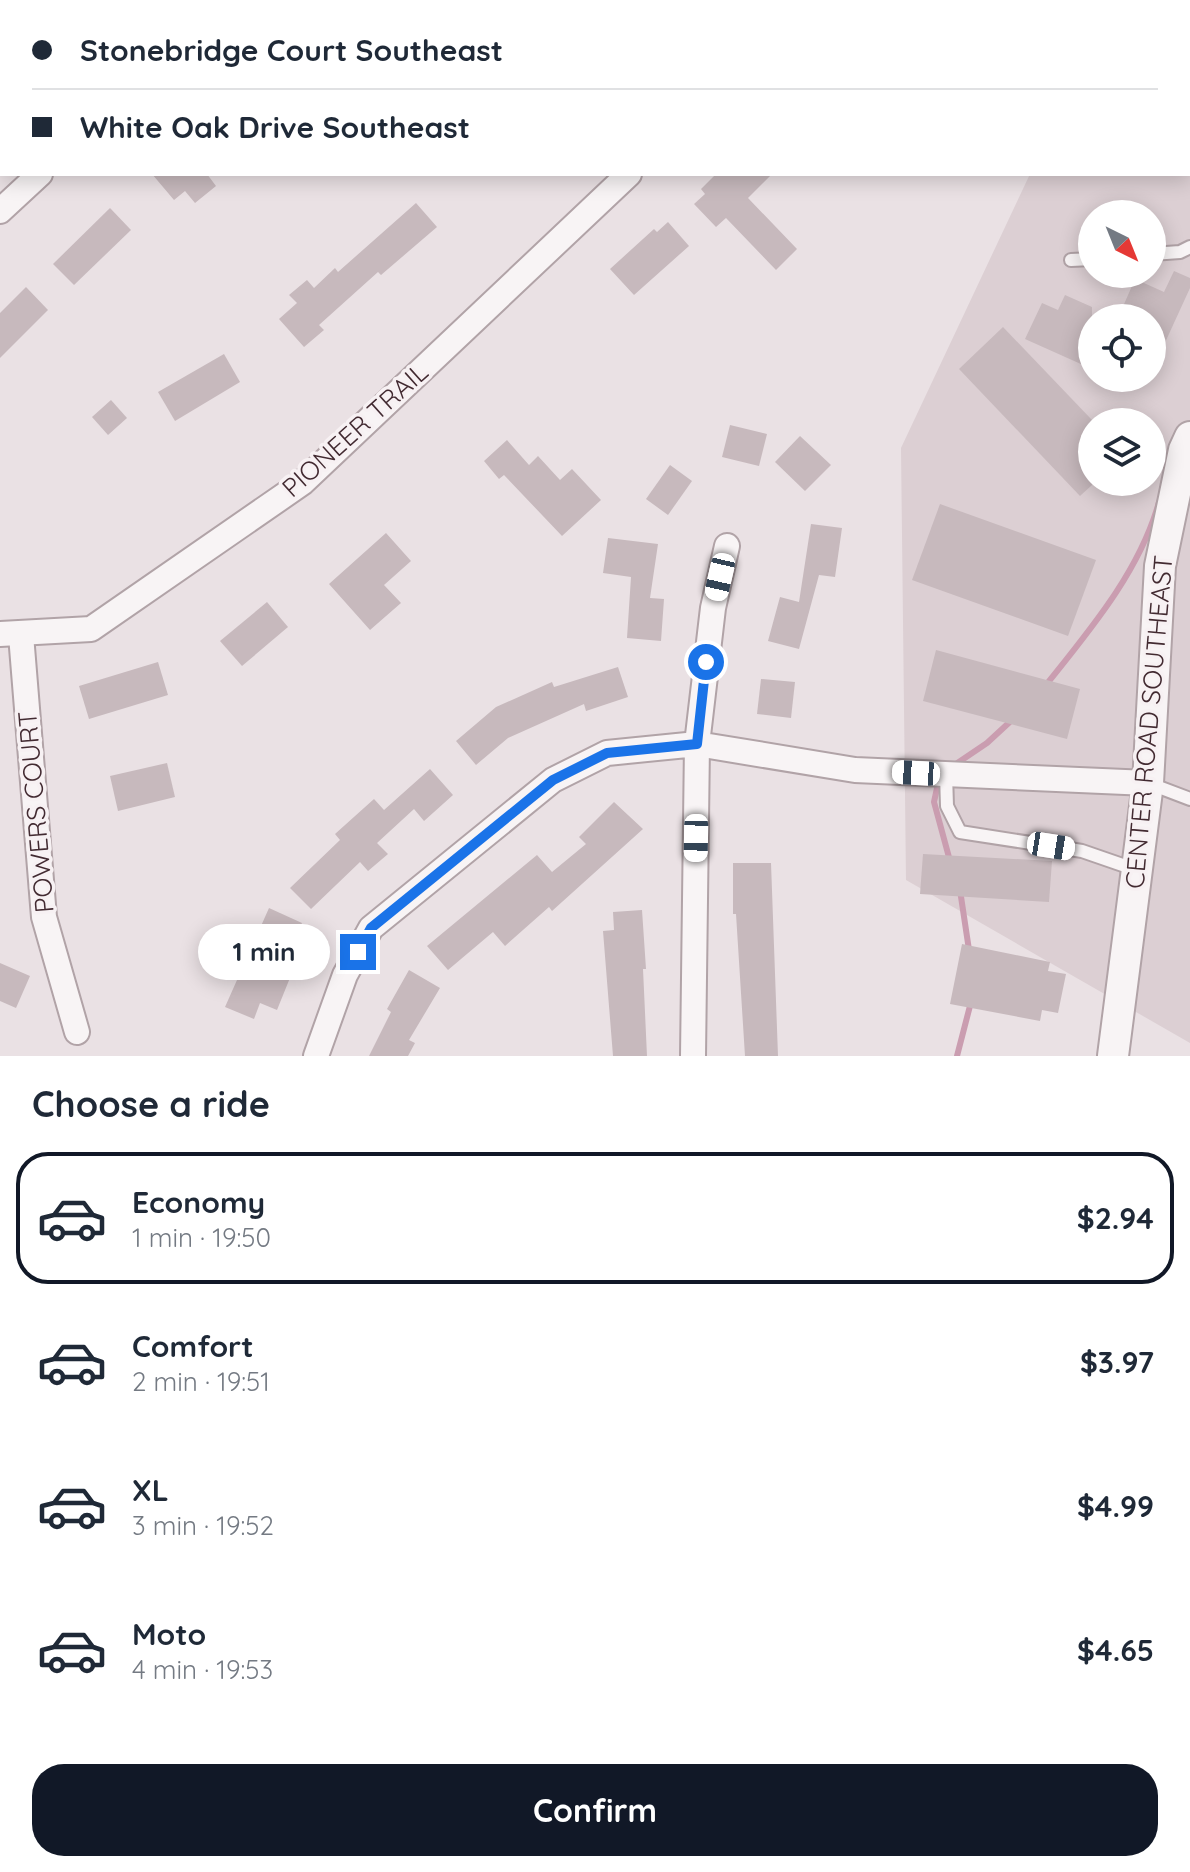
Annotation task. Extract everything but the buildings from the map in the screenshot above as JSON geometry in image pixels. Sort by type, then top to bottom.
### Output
[{"type":"street","points":[[0,211],[38,176]]},
{"type":"street","name":"PIONEER TRAIL","points":[[11,634],[91,629],[302,483],[627,176]]},
{"type":"street","name":"CENTER ROAD SOUTHEAST","points":[[1113,1056],[1148,783],[1160,566],[1188,448]]},
{"type":"street","points":[[693,1056],[697,744],[713,608],[727,546]]},
{"type":"street","name":"POWERS COURT","points":[[11,634],[44,917],[77,1032]]},
{"type":"street","points":[[316,1056],[345,975],[371,928],[553,780],[607,753],[697,744],[855,770],[1148,783]]},
{"type":"lane","points":[[1166,253],[1180,252],[1190,247]]},
{"type":"lane","points":[[1071,260],[1078,260]]},
{"type":"lane","points":[[946,774],[947,806],[960,832],[1082,851],[1137,870]]},
{"type":"lane","points":[[1148,783],[1190,799]]},
{"type":"shaded area","points":[[1029,176],[1190,176],[1190,1043],[906,880],[901,448]]},
{"type":"waterway","points":[[1046,685],[1112,599],[1140,552],[1159,502]]},
{"type":"waterway","points":[[950,768],[987,743],[1013,719]]},
{"type":"waterway","points":[[939,779],[934,802],[950,861]]},
{"type":"waterway","points":[[960,890],[969,950]]},
{"type":"waterway","points":[[957,1056],[971,1002]]},
{"type":"route","points":[[358,952],[371,928],[553,780],[607,753],[697,744],[706,662]]}]
